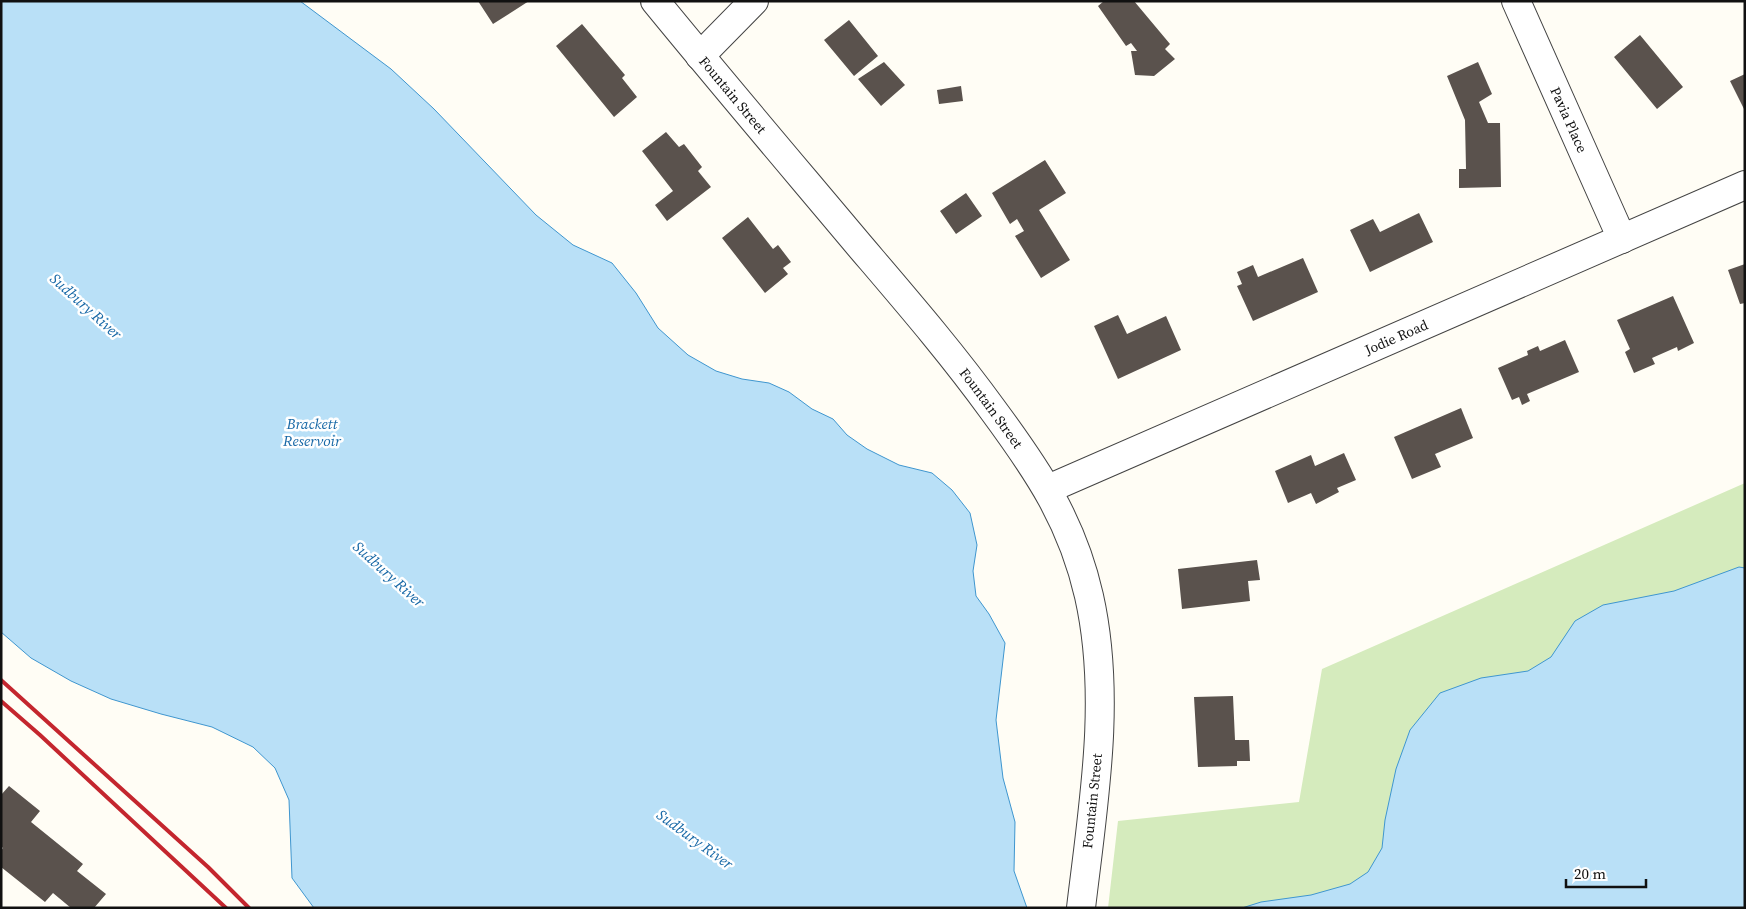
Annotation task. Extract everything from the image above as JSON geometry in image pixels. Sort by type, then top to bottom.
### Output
[{"type":"street","name":"Fountain Street","points":[[654,1],[961,366],[1028,458],[1048,489],[1074,545],[1083,571],[1090,600],[1098,667],[1099,696],[1096,773],[1081,908]]},
{"type":"street","points":[[700,56],[754,1]]},
{"type":"street","name":"Pavia Place","points":[[1516,1],[1622,239]]},
{"type":"street","name":"Jodie Road","points":[[1048,489],[1745,184]]},
{"type":"green space","points":[[1745,483],[1745,908],[1108,908],[1118,821],[1299,802],[1322,669]]},
{"type":"water","name":"Brackett Reservoir","points":[[1,1],[300,1],[391,69],[434,109],[536,215],[573,245],[612,263],[636,293],[658,328],[688,355],[716,371],[742,379],[769,383],[789,392],[812,409],[833,419],[847,435],[867,449],[899,465],[932,473],[952,490],[970,513],[977,545],[973,571],[976,596],[989,614],[1005,643],[996,720],[1003,778],[1015,822],[1014,871],[1027,908],[314,908],[292,878],[289,800],[275,768],[253,747],[212,727],[111,699],[71,681],[31,658],[1,632]]},
{"type":"water","points":[[1739,567],[1745,568],[1745,908],[1242,908],[1261,902],[1311,895],[1350,884],[1368,872],[1382,848],[1385,820],[1396,769],[1410,730],[1440,693],[1481,678],[1528,671],[1551,657],[1575,621],[1603,605],[1674,591]]},
{"type":"building","points":[[478,1],[529,1],[493,24]]},
{"type":"building","points":[[1104,1],[1134,1],[1170,44],[1165,49],[1175,59],[1154,76],[1135,75],[1131,51],[1137,51],[1131,43],[1126,46],[1098,6]]},
{"type":"building","points":[[849,20],[878,56],[854,76],[824,40]]},
{"type":"building","points":[[582,24],[625,75],[622,78],[637,97],[614,117],[556,46]]},
{"type":"building","points":[[1640,35],[1683,87],[1657,109],[1614,57]]},
{"type":"building","points":[[884,62],[905,85],[881,106],[858,79]]},
{"type":"building","points":[[1478,62],[1492,94],[1479,102],[1488,123],[1500,123],[1501,187],[1459,188],[1459,169],[1466,169],[1465,120],[1447,76]]},
{"type":"building","points":[[1745,74],[1745,111],[1730,81]]},
{"type":"building","points":[[961,86],[963,101],[939,104],[937,90]]},
{"type":"building","points":[[666,132],[679,147],[684,144],[702,167],[698,171],[711,187],[667,221],[655,205],[673,191],[642,151]]},
{"type":"building","points":[[1045,160],[1066,193],[1039,210],[1070,260],[1041,278],[1015,236],[1024,231],[1017,219],[1010,224],[992,193]]},
{"type":"building","points":[[966,193],[982,216],[956,234],[940,211]]},
{"type":"building","points":[[1419,213],[1433,242],[1370,272],[1350,230],[1373,219],[1380,232]]},
{"type":"building","points":[[748,217],[773,249],[778,245],[791,262],[783,268],[788,274],[765,293],[722,238]]},
{"type":"building","points":[[1303,258],[1318,292],[1253,321],[1237,286],[1242,284],[1237,272],[1253,265],[1258,277]]},
{"type":"building","points":[[1745,264],[1745,303],[1740,304],[1728,270]]},
{"type":"building","points":[[1673,296],[1694,343],[1678,351],[1677,347],[1652,358],[1655,364],[1634,373],[1625,352],[1630,349],[1617,320]]},
{"type":"building","points":[[1118,315],[1127,334],[1166,316],[1181,350],[1118,379],[1094,326]]},
{"type":"building","points":[[1565,340],[1579,372],[1527,394],[1530,401],[1522,405],[1519,397],[1512,400],[1498,368],[1528,355],[1527,351],[1538,346],[1540,351]]},
{"type":"building","points":[[1461,408],[1473,438],[1435,454],[1441,467],[1412,479],[1394,437]]},
{"type":"building","points":[[1344,453],[1356,480],[1337,488],[1339,492],[1316,504],[1311,493],[1288,503],[1275,471],[1311,455],[1315,466]]},
{"type":"building","points":[[1257,560],[1260,580],[1248,581],[1250,601],[1182,609],[1178,569]]},
{"type":"building","points":[[1233,696],[1235,740],[1249,740],[1250,761],[1237,761],[1237,766],[1198,767],[1194,697]]},
{"type":"building","points":[[9,786],[40,811],[31,822],[83,864],[77,871],[106,894],[94,908],[71,908],[53,893],[45,902],[1,867],[1,851],[3,848],[1,846],[1,795]]},
{"type":"railway","points":[[1,680],[208,867],[249,908]]},
{"type":"railway","points":[[1,701],[226,908]]},
{"type":"water label","name":"Sudbury River","points":[[86,306]]},
{"type":"water label","name":"Sudbury River","points":[[389,574]]},
{"type":"water label","name":"Sudbury River","points":[[695,839]]}]
